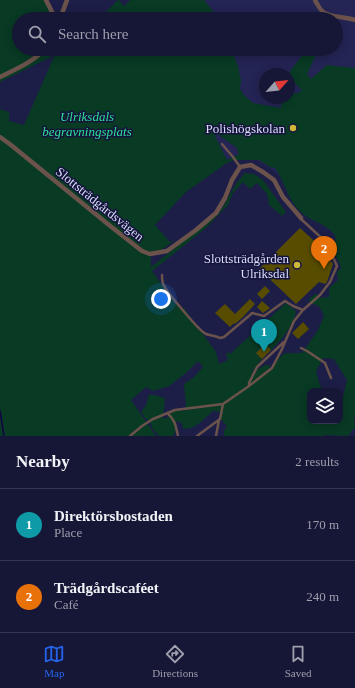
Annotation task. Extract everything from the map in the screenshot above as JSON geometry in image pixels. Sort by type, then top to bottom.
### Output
[{"type":"street","points":[[46,0],[52,12]]},
{"type":"street","points":[[63,12],[67,0]]},
{"type":"street","points":[[315,0],[324,12]]},
{"type":"street","points":[[343,17],[355,20]]},
{"type":"street","points":[[0,77],[28,63],[37,56]]},
{"type":"street","name":"Slottsträdgårdsvägen","points":[[0,137],[142,252],[150,254],[167,252],[216,213],[240,167]]},
{"type":"street","points":[[240,167],[251,166],[274,180],[283,197],[301,218]]},
{"type":"lane","points":[[222,144],[240,167]]},
{"type":"lane","points":[[130,436],[158,416],[183,408],[223,404],[272,368],[286,342],[294,321],[303,310],[320,295],[330,282],[337,266],[327,243],[301,218]]},
{"type":"lane","points":[[162,274],[163,285],[194,324],[205,334],[216,335],[220,338],[224,337],[250,315],[264,316],[285,301],[303,310]]},
{"type":"lane","points":[[249,386],[249,383],[258,367],[286,342]]},
{"type":"lane","points":[[300,348],[325,363],[331,378]]},
{"type":"lane","points":[[216,436],[223,404]]},
{"type":"lane","points":[[167,413],[175,422],[178,436]]},
{"type":"lane","points":[[198,436],[220,419]]},
{"type":"shaded area","name":"Polishögskolan","points":[[155,0],[355,0],[355,213],[295,206],[280,176],[253,158],[184,56],[343,56],[343,12],[161,12]]},
{"type":"shaded area","points":[[216,133],[236,147],[239,154],[227,160],[214,136]]},
{"type":"green space","points":[[0,0],[44,0],[50,12],[12,12],[12,56],[53,56],[0,82]]},
{"type":"green space","points":[[118,0],[124,6],[130,0],[204,0],[214,12],[106,12]]},
{"type":"green space","name":"Ulriksdals begravningsplats","points":[[54,56],[234,56],[241,81],[240,89],[244,95],[253,103],[281,108],[281,104],[295,104],[295,93],[302,90],[295,83],[295,68],[293,68],[302,56],[316,56],[307,74],[311,79],[327,65],[355,68],[355,427],[348,436],[224,436],[224,431],[227,426],[221,419],[220,412],[213,411],[192,428],[183,429],[182,423],[176,421],[177,429],[173,436],[159,436],[152,428],[150,421],[145,418],[141,412],[146,405],[149,395],[165,398],[163,419],[168,417],[173,409],[184,411],[186,405],[184,384],[194,377],[203,367],[198,361],[186,373],[169,386],[153,391],[146,387],[131,400],[156,436],[0,436],[0,109],[9,112],[9,121],[24,125]],"holes":[[[216,133],[236,147],[239,154],[227,160],[215,136]],[[234,160],[259,160],[270,167],[275,168],[297,208],[306,216],[332,232],[336,240],[334,251],[341,268],[337,272],[338,280],[329,288],[329,297],[318,298],[317,294],[315,294],[309,299],[310,304],[318,306],[324,316],[318,330],[302,353],[285,353],[279,358],[272,369],[269,367],[271,365],[265,365],[251,373],[262,359],[256,353],[265,344],[271,350],[275,346],[290,327],[296,311],[286,303],[230,354],[228,352],[226,354],[228,360],[219,364],[216,352],[184,308],[177,306],[152,271],[206,228],[228,205],[233,193],[243,182],[250,189],[257,183],[267,194],[269,205],[282,216],[286,212],[263,180],[254,174],[245,173],[237,183],[219,213],[151,267],[151,256],[176,239],[170,242],[155,225],[186,192],[227,163]]]},
{"type":"building","name":"Slottsträdgården Ulriksdal","points":[[300,228],[322,248],[320,257],[332,262],[333,264],[327,282],[325,284],[319,282],[296,304],[259,269]]},
{"type":"building","points":[[265,286],[270,291],[262,299],[257,294]]},
{"type":"building","points":[[250,299],[255,304],[243,317],[230,327],[215,313],[225,304],[235,314]]},
{"type":"building","points":[[262,301],[270,308],[263,313],[257,307]]},
{"type":"building","points":[[303,322],[309,329],[298,339],[292,333]]},
{"type":"building","points":[[265,344],[271,350],[262,359],[256,353]]},
{"type":"waterway","points":[[0,411],[4,436]]},
{"type":"place","name":"Polishögskolan","points":[[293,128]]},
{"type":"place","name":"Slottsträdgården Ulriksdal","points":[[297,265]]},
{"type":"place","name":"Trädgårdscaféet","points":[[324,269]]},
{"type":"place","name":"Direktörsbostaden","points":[[264,352]]}]
